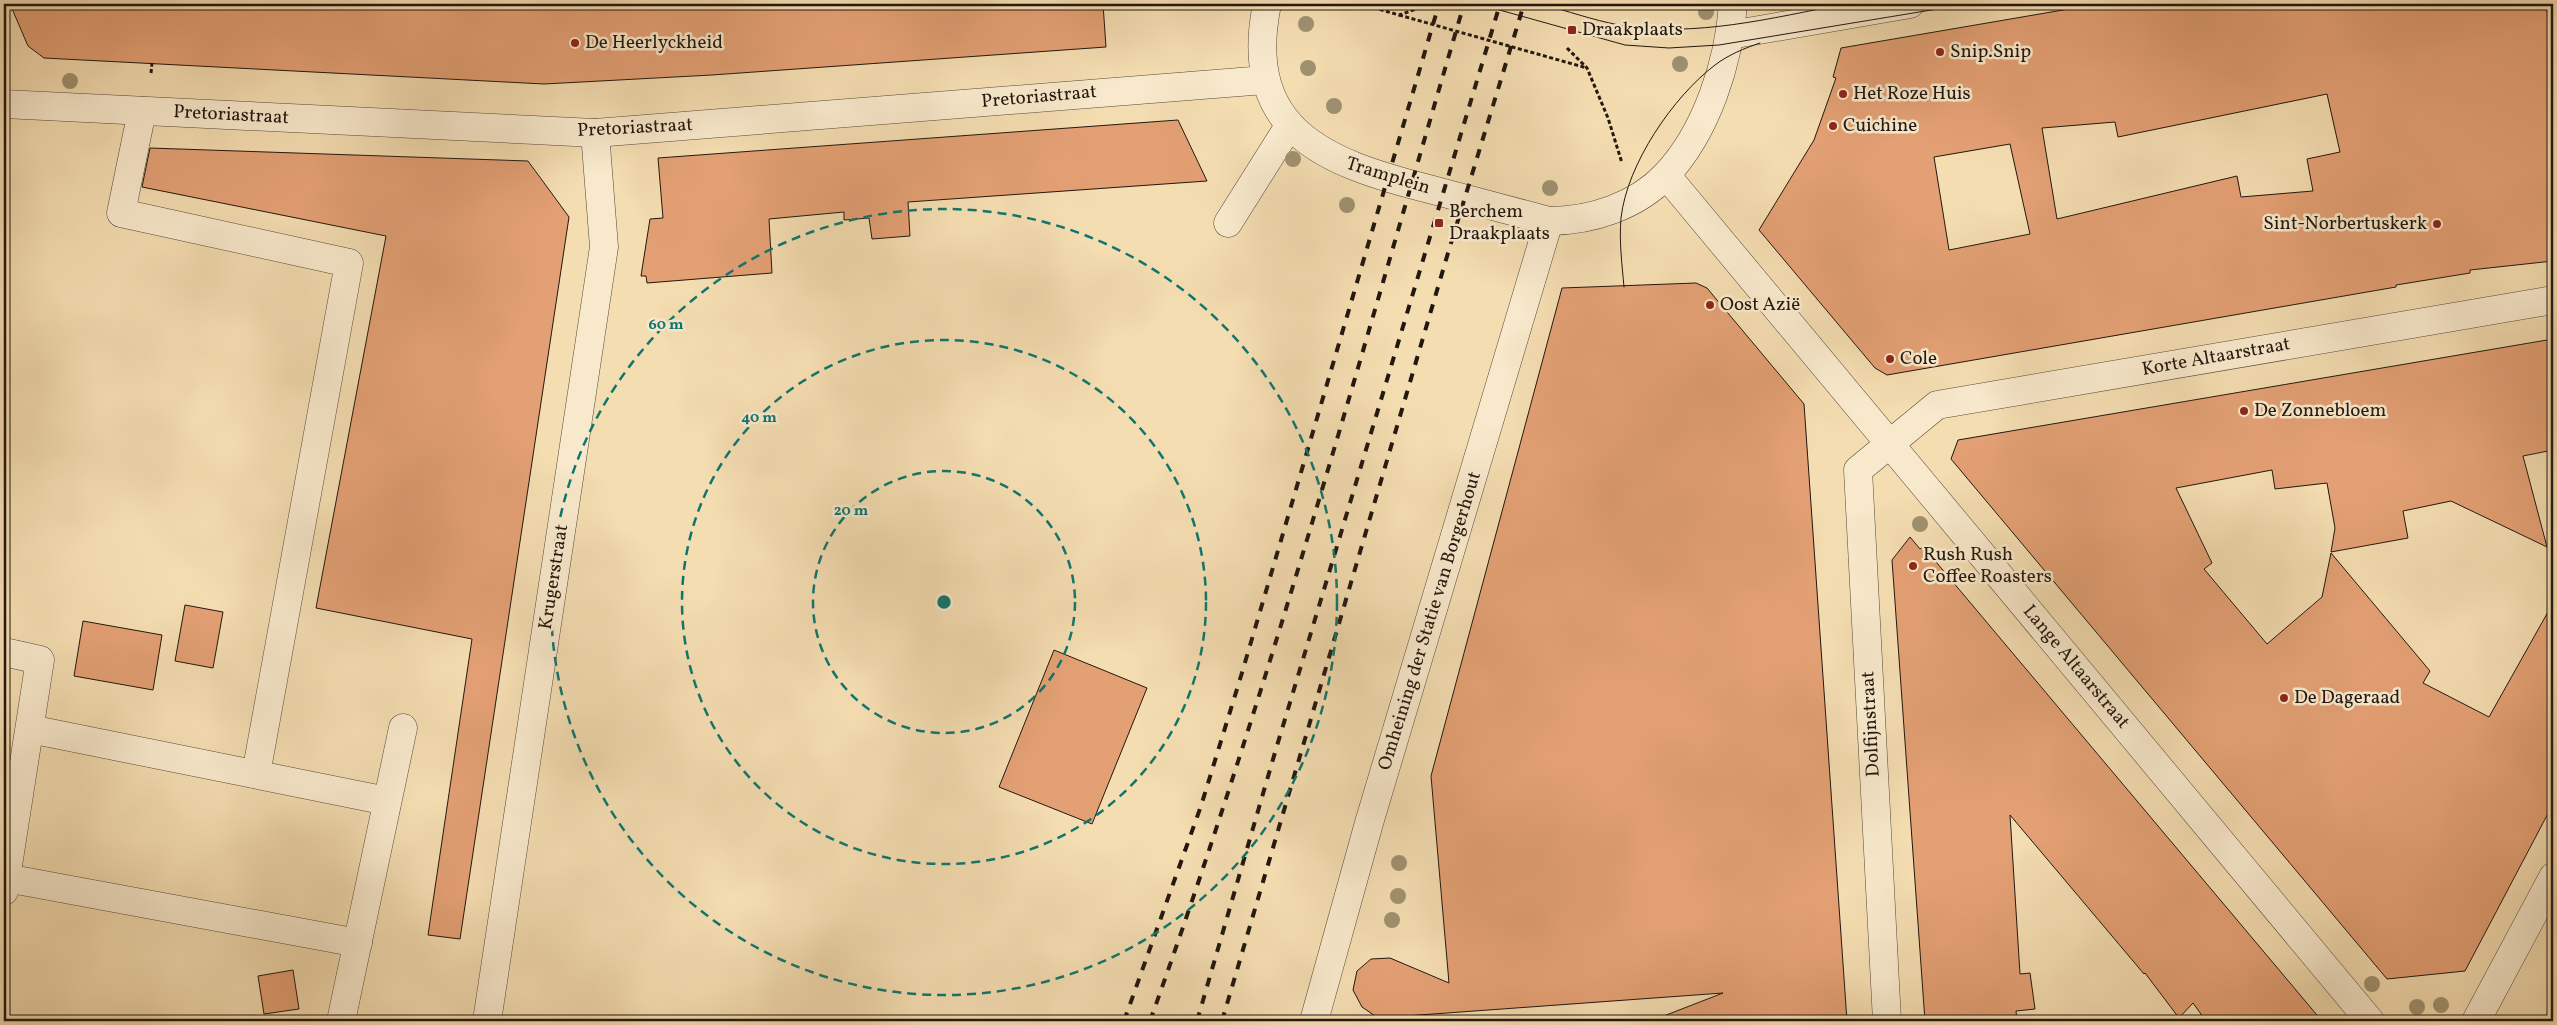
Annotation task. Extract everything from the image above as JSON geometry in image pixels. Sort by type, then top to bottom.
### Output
[{"type":"street","name":"Tramplein","points":[[1267,4],[1262,46],[1266,80],[1274,103],[1289,126],[1306,142],[1334,159],[1376,176],[1549,221]]},
{"type":"street","points":[[1549,221],[1588,218],[1633,200],[1666,175],[1684,151],[1701,121],[1714,90],[1730,35],[1734,4]]},
{"type":"street","points":[[1730,35],[1910,4]]},
{"type":"street","name":"Pretoriastraat","points":[[4,104],[595,133],[1266,80]]},
{"type":"street","points":[[142,111],[121,213],[349,263],[256,774]]},
{"type":"street","points":[[1228,223],[1289,126]]},
{"type":"street","name":"Krugerstraat","points":[[487,1021],[604,247],[595,133]]},
{"type":"street","name":"Lange Altaarstraat","points":[[1666,175],[1891,443],[2370,1021]]},
{"type":"street","name":"Omheining der Statie van Borgerhout","points":[[1314,1021],[1369,823],[1549,221]]},
{"type":"street","name":"Korte Altaarstraat","points":[[1891,443],[1937,405],[2553,300]]},
{"type":"street","name":"Dolfijnstraat","points":[[1887,1021],[1858,470],[1891,443]]},
{"type":"street","points":[[4,652],[40,660],[5,884],[358,942]]},
{"type":"street","points":[[341,1021],[403,728]]},
{"type":"street","points":[[30,729],[387,801]]},
{"type":"street","points":[[2476,1021],[2553,877]]},
{"type":"path","points":[[1361,4],[1587,68]]},
{"type":"path","points":[[1399,15],[1422,7]]},
{"type":"path","points":[[1567,48],[1587,68],[1611,127],[1633,200]]},
{"type":"building","points":[[10,4],[1103,4],[1106,47],[712,75],[544,84],[44,58],[28,46]]},
{"type":"building","points":[[2098,4],[2546,4],[2553,48],[2553,261],[2470,270],[2470,273],[2396,285],[2396,287],[1887,375],[1875,368],[1759,230],[1814,140],[1836,78],[1833,77],[1841,48]],"holes":[[[2327,94],[2340,152],[2307,159],[2313,191],[2241,197],[2237,176],[2057,219],[2042,128],[2115,122],[2118,137]],[[2010,144],[2030,234],[1949,250],[1934,157]]]},
{"type":"building","points":[[1178,120],[1207,181],[908,202],[910,236],[872,239],[869,218],[844,220],[844,212],[769,219],[772,273],[647,283],[646,276],[641,276],[650,219],[663,218],[658,158]]},
{"type":"building","points":[[150,148],[528,161],[569,217],[460,939],[428,935],[472,639],[316,608],[386,236],[142,187]]},
{"type":"building","points":[[1696,283],[1707,288],[1804,404],[1847,1021],[1657,1021],[1656,1019],[1723,993],[1378,1018],[1362,1007],[1353,990],[1357,971],[1371,959],[1390,958],[1449,983],[1431,776],[1562,288]]},
{"type":"building","points":[[2553,339],[2553,450],[2523,456],[2547,547],[2451,501],[2403,511],[2408,538],[2331,552],[2335,528],[2327,483],[2275,489],[2272,470],[2176,488],[2212,563],[2204,569],[2267,644],[2322,597],[2331,553],[2430,671],[2423,683],[2489,717],[2553,603],[2553,804],[2465,971],[2387,979],[1951,459],[1958,440]]},
{"type":"building","points":[[1910,537],[1920,549],[1923,547],[1926,550],[2322,1021],[2206,1021],[2193,1003],[2179,1018],[2145,973],[2010,815],[2020,974],[2030,973],[2035,1009],[2016,1011],[2017,1021],[1925,1021],[1892,560]]},
{"type":"building","points":[[185,605],[223,612],[213,668],[175,661]]},
{"type":"building","points":[[83,621],[162,635],[153,690],[74,676]]},
{"type":"building","points":[[1054,650],[1147,688],[1092,824],[999,787]]},
{"type":"building","points":[[293,970],[299,1009],[264,1014],[258,976]]},
{"type":"tram line","points":[[1478,4],[1625,45],[1669,48],[1719,45],[1968,4]]},
{"type":"tram line","points":[[1542,4],[1619,25],[1676,29],[1733,25],[1845,4]]},
{"type":"tram line","points":[[1624,287],[1621,218],[1625,197],[1642,154],[1668,113],[1699,79],[1725,58],[1760,43]]},
{"type":"railway","points":[[1124,1021],[1201,806],[1439,4]]},
{"type":"railway","points":[[1150,1021],[1236,769],[1276,642],[1315,515],[1464,4]]},
{"type":"railway","points":[[1197,1021],[1276,749],[1500,4]]},
{"type":"railway","points":[[1222,1021],[1448,253],[1524,4]]},
{"type":"place","name":"Draakplaats","points":[[1572,30]]},
{"type":"place","name":"De Heerlyckheid","points":[[575,43]]},
{"type":"place","name":"Snip.Snip","points":[[1940,52]]},
{"type":"place","name":"Het Roze Huis","points":[[1843,94]]},
{"type":"place","name":"Cuichine","points":[[1833,126]]},
{"type":"place","name":"Berchem Draakplaats","points":[[1439,223]]},
{"type":"place","name":"Sint-Norbertuskerk","points":[[2437,224]]},
{"type":"place","name":"Oost Azië","points":[[1710,305]]},
{"type":"place","name":"Cole","points":[[1890,359]]},
{"type":"place","name":"De Zonnebloem","points":[[2244,411]]},
{"type":"place","name":"Rush Rush Coffee Roasters","points":[[1913,566]]},
{"type":"place","name":"De Dageraad","points":[[2284,698]]}]
